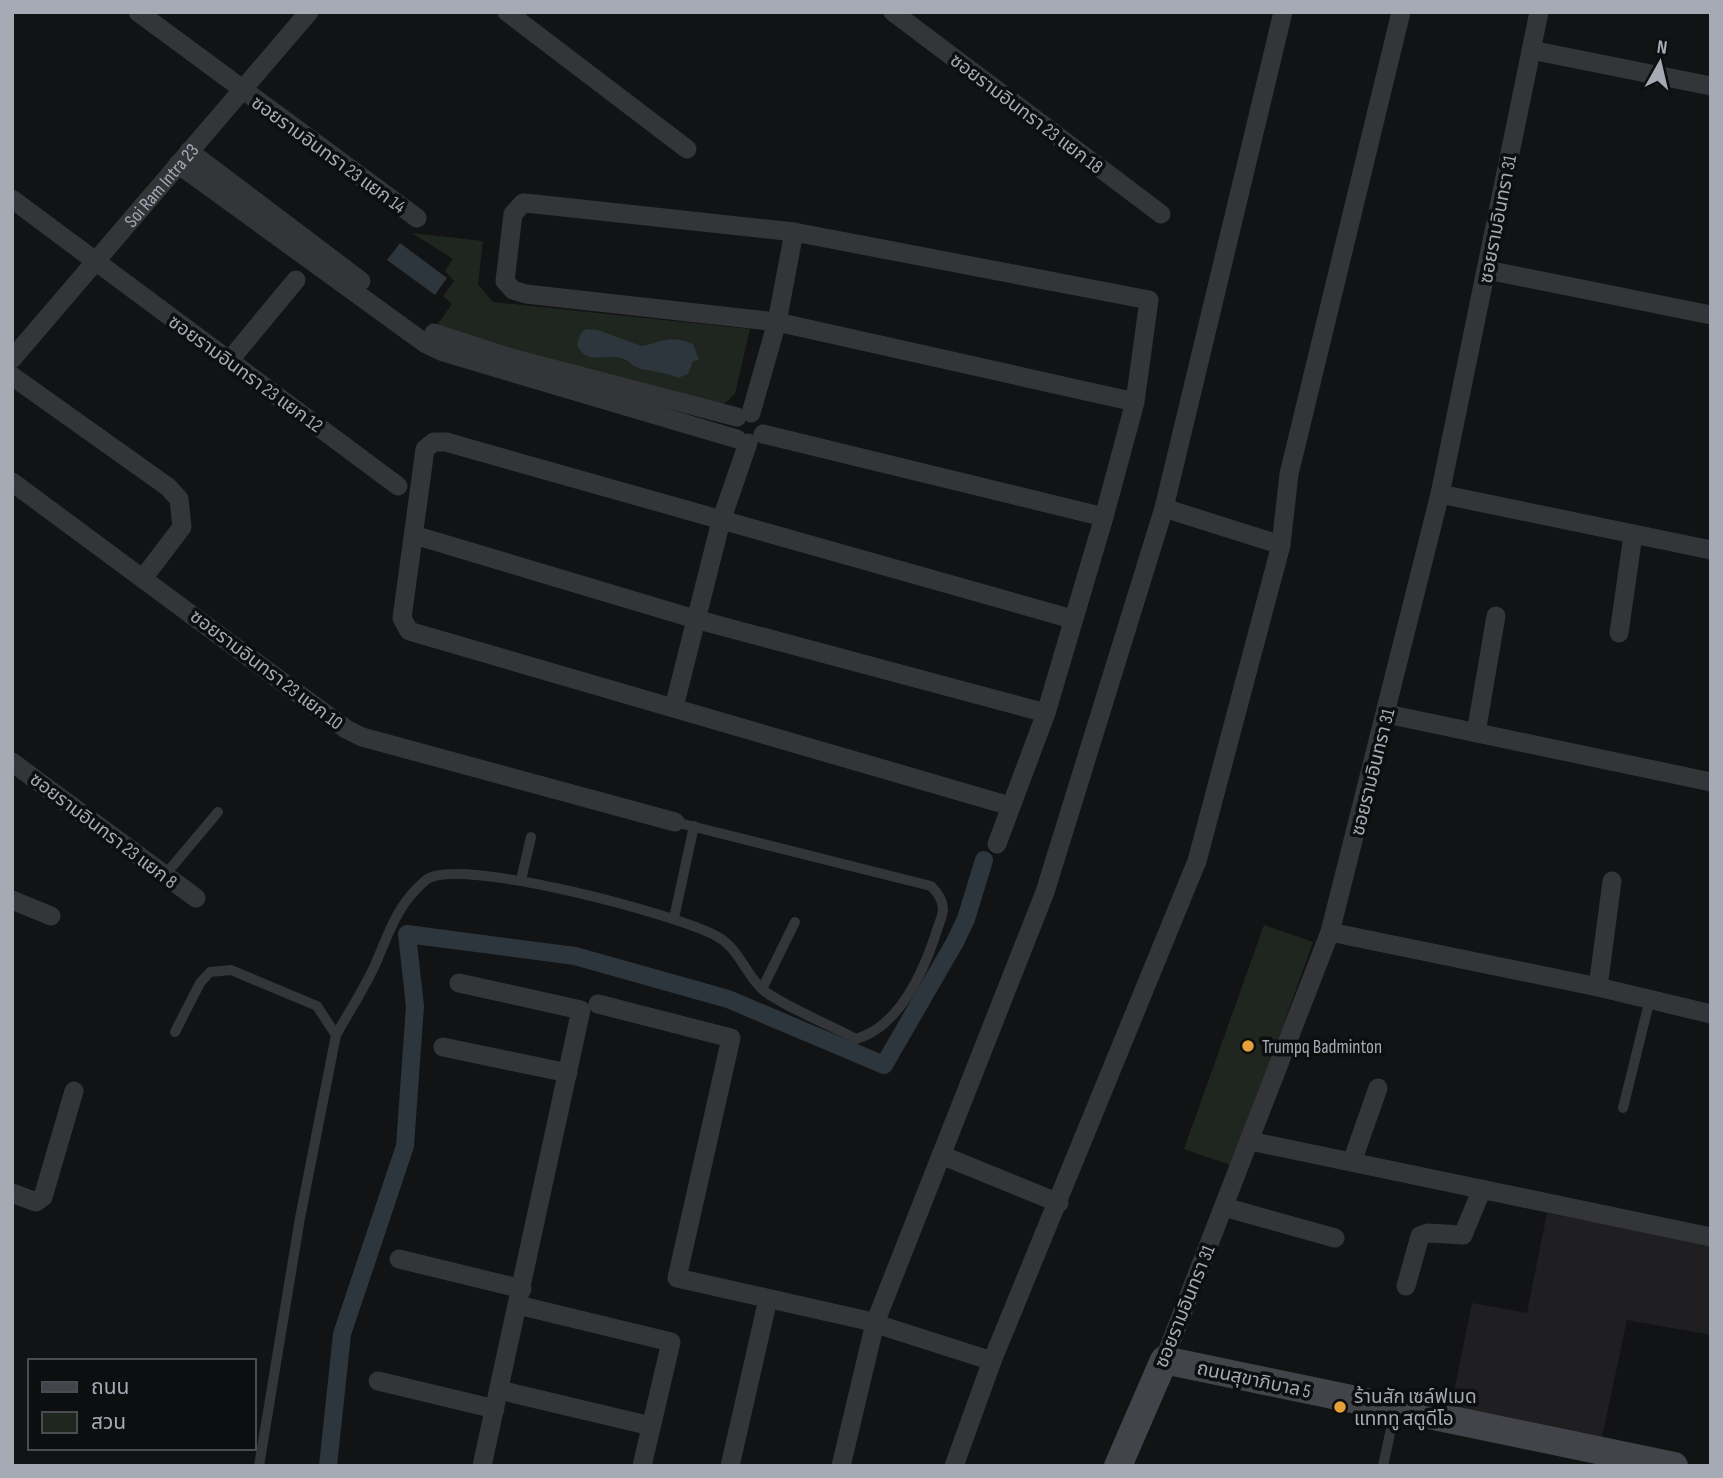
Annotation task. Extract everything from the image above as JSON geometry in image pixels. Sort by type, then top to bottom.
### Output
[{"type":"street","name":"ซอยรามอินทรา 23 แยก 14","points":[[138,12],[417,218]]},
{"type":"street","name":"Soi Ram Intra 23","points":[[12,359],[93,261],[309,12]]},
{"type":"street","points":[[507,12],[687,149]]},
{"type":"street","name":"ซอยรามอินทรา 23 แยก 18","points":[[893,12],[1161,214]]},
{"type":"street","points":[[841,1466],[875,1323],[1045,892],[1164,508],[1283,12]]},
{"type":"street","points":[[954,1466],[992,1361],[1197,861],[1281,545],[1289,474],[1401,12]]},
{"type":"street","name":"ซอยรามอินทรา 31","points":[[1118,1466],[1164,1360],[1331,932],[1440,494],[1539,12]]},
{"type":"street","points":[[1531,50],[1711,86]]},
{"type":"street","points":[[183,158],[415,322],[438,335],[511,358],[744,415],[763,423],[749,438],[721,521],[674,706]]},
{"type":"street","points":[[183,158],[426,344],[443,352],[749,438],[1104,517]]},
{"type":"street","name":"ซอยรามอินทรา 23 แยก 12","points":[[12,200],[398,486]]},
{"type":"street","points":[[997,844],[1045,713],[1104,517],[1135,402],[1149,300],[794,232],[523,204],[513,214],[509,229],[505,281],[513,290],[526,294],[777,322],[1135,402]]},
{"type":"street","points":[[749,438],[734,430],[744,415],[777,322],[794,232]]},
{"type":"street","points":[[1487,270],[1711,315]]},
{"type":"street","points":[[229,361],[296,280]]},
{"type":"street","points":[[12,376],[169,487],[179,499],[182,527],[144,577]]},
{"type":"street","points":[[1010,806],[409,631],[402,618],[425,449],[434,442],[446,442],[1072,619]]},
{"type":"street","name":"ซอยรามอินทรา 23 แยก 10","points":[[12,482],[144,577],[346,729],[362,737],[685,824]]},
{"type":"street","points":[[1440,494],[1711,550]]},
{"type":"street","points":[[1164,508],[1281,545]]},
{"type":"street","points":[[414,535],[695,619],[1045,713]]},
{"type":"street","points":[[1619,632],[1633,535]]},
{"type":"street","points":[[1476,733],[1496,616]]},
{"type":"street","points":[[1387,714],[1711,782]]},
{"type":"street","name":"ซอยรามอินทรา 23 แยก 8","points":[[12,762],[196,898]]},
{"type":"street","points":[[1598,987],[1612,881]]},
{"type":"street","points":[[12,900],[51,916]]},
{"type":"street","points":[[1331,932],[1598,987],[1711,1014]]},
{"type":"street","points":[[459,983],[581,1010],[482,1466]]},
{"type":"street","points":[[598,1004],[731,1038],[677,1278],[875,1323],[992,1361]]},
{"type":"street","points":[[443,1048],[568,1073]]},
{"type":"street","points":[[1352,1162],[1378,1088]]},
{"type":"street","points":[[12,1193],[36,1202],[43,1197],[74,1091]]},
{"type":"street","points":[[1250,1140],[1711,1237]]},
{"type":"street","points":[[941,1155],[1059,1203]]},
{"type":"street","points":[[1406,1286],[1420,1236],[1428,1233],[1463,1235],[1482,1189]]},
{"type":"street","points":[[1224,1207],[1335,1238]]},
{"type":"street","points":[[399,1259],[671,1342],[642,1466]]},
{"type":"street","points":[[730,1466],[768,1299]]},
{"type":"street","name":"ถนนสุขาภิบาล 5","points":[[1164,1360],[1655,1464]]},
{"type":"street","points":[[378,1381],[651,1426]]},
{"type":"lane","points":[[165,875],[218,812]]},
{"type":"lane","points":[[259,1466],[300,1218],[336,1035],[374,966],[394,918],[427,879],[440,875],[521,880],[674,918],[718,937],[737,953],[762,989],[856,1038],[868,1035],[902,1003],[929,954],[943,909],[939,895],[931,886],[919,881],[685,824],[674,918]]},
{"type":"lane","points":[[521,880],[531,837]]},
{"type":"lane","points":[[762,989],[795,922]]},
{"type":"lane","points":[[175,1032],[200,983],[210,972],[230,970],[317,1006],[336,1035]]},
{"type":"lane","points":[[1623,1108],[1650,999]]},
{"type":"lane","points":[[1383,1466],[1395,1409]]},
{"type":"shaded area","points":[[400,243],[447,278],[435,295],[387,260]]},
{"type":"shaded area","points":[[586,329],[598,330],[641,346],[666,340],[685,341],[693,344],[699,360],[693,361],[688,374],[678,378],[638,368],[621,358],[591,357],[577,345],[581,333]]},
{"type":"shaded area","points":[[1547,1213],[1711,1244],[1711,1335],[1627,1320],[1602,1437],[1451,1406],[1472,1303],[1527,1313]]},
{"type":"green space","points":[[412,233],[483,241],[478,284],[493,302],[750,329],[735,394],[722,406],[483,341],[437,325],[452,304],[443,296],[454,281],[445,271],[453,259]]},
{"type":"green space","name":"Trumpq Badminton","points":[[1264,925],[1313,942],[1233,1166],[1184,1149]]},
{"type":"waterway","points":[[328,1466],[342,1334],[405,1146],[415,1006],[407,934],[575,956],[728,999],[884,1065],[955,942],[966,919],[984,860]]},
{"type":"place","name":"Trumpq Badminton","points":[[1248,1046]]},
{"type":"place","name":"ร้านสัก เซล์ฟเมด แทททู สตูดีโอ","points":[[1340,1407]]}]
